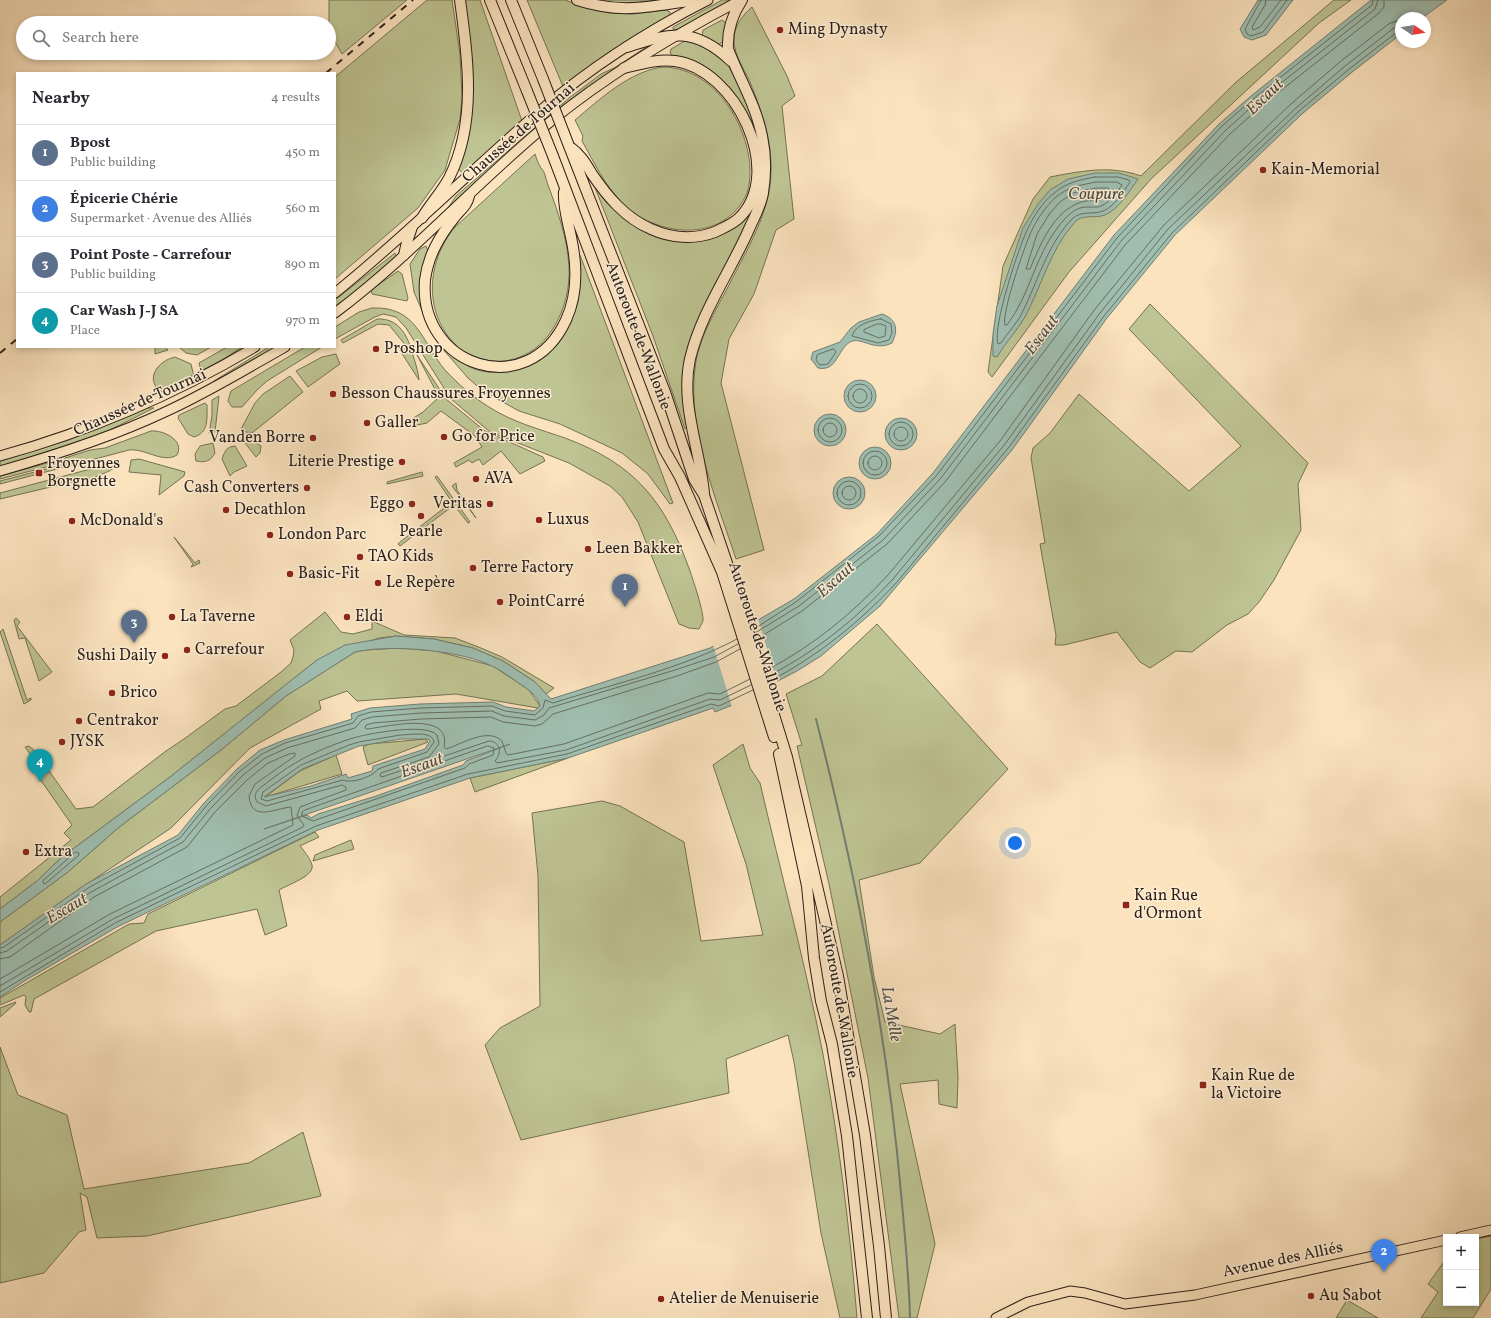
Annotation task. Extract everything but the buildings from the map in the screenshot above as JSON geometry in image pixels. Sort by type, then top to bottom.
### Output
[{"type":"highway","points":[[422,218],[429,204],[449,178],[454,167],[467,118],[467,68],[460,0]]},
{"type":"highway","name":"Autoroute de Wallonie","points":[[490,0],[553,156],[664,449],[680,477],[726,571]]},
{"type":"highway","name":"Autoroute de Wallonie","points":[[511,0],[665,392],[694,479],[704,495],[784,758],[838,976],[865,1135],[879,1246],[886,1318]]},
{"type":"highway","points":[[577,0],[627,10],[653,8],[696,0]]},
{"type":"highway","points":[[704,495],[688,399],[687,376],[690,358],[708,312],[755,216],[763,194],[765,172],[765,156],[758,120],[728,49],[728,33],[733,15],[741,0]]},
{"type":"highway","points":[[627,47],[658,37],[678,35],[707,42],[734,64]]},
{"type":"highway","points":[[569,146],[580,154],[606,194],[621,209],[646,226],[672,236],[691,237],[707,235],[725,228],[739,218],[750,203],[756,185],[757,163],[753,140],[747,123],[724,89],[711,77],[700,70],[676,61],[659,60],[624,68]]},
{"type":"highway","points":[[469,196],[467,204],[442,234],[432,252],[427,269],[426,302],[437,331],[448,346],[460,356],[470,362],[485,366],[512,367],[525,363],[549,345],[563,326],[572,303],[576,278],[575,256],[563,203],[564,188]]},
{"type":"highway","points":[[404,255],[412,227]]},
{"type":"highway","name":"Autoroute de Wallonie","points":[[784,758],[807,886],[814,958],[821,1001],[832,1044],[847,1136],[867,1318]]},
{"type":"main road","name":"Chaussée de Tournai","points":[[336,292],[412,227],[542,109],[627,47],[682,13],[708,0]]},
{"type":"main road","name":"Chaussée de Tournai","points":[[336,312],[404,255],[550,123],[624,68],[678,35],[741,0]]},
{"type":"main road","name":"Chaussée de Tournai","points":[[0,456],[83,430],[138,408],[199,380],[253,348]]},
{"type":"main road","name":"Chaussée de Tournai","points":[[0,471],[64,452],[154,417],[207,391],[283,348]]},
{"type":"main road","points":[[1473,1234],[1491,1230]]},
{"type":"main road","name":"Avenue des Alliés","points":[[996,1318],[1028,1302],[1070,1291],[1085,1293],[1125,1304],[1194,1295],[1443,1241]]},
{"type":"green space","points":[[329,0],[407,0],[342,54],[336,43],[336,16],[329,16]]},
{"type":"green space","points":[[427,0],[452,0],[460,54],[462,97],[460,119],[445,170],[418,208],[336,278],[336,76]]},
{"type":"green space","points":[[463,0],[480,0],[522,121],[464,174],[457,168],[465,141]]},
{"type":"green space","points":[[527,0],[565,0],[588,8],[610,13],[633,14],[666,10],[670,12],[670,17],[564,89]]},
{"type":"green space","points":[[596,0],[663,0],[619,4]]},
{"type":"green space","points":[[722,0],[736,0],[679,30],[673,29],[673,27]]},
{"type":"green space","points":[[1334,0],[1351,0],[1319,23],[1151,179],[1069,272],[992,377],[988,372],[1003,266],[1033,199],[1050,177],[1096,170],[1118,171],[1141,176],[1235,83]]},
{"type":"green space","points":[[752,7],[787,76],[795,96],[782,106],[794,219],[776,230],[754,294],[729,339],[721,383],[764,550],[736,559],[705,465],[695,416],[694,392],[695,368],[700,346],[713,315],[743,258],[762,217],[770,188],[771,161],[765,126],[750,82],[737,56],[734,46],[735,30],[742,18]]},
{"type":"green space","points":[[722,20],[726,23],[724,41],[718,45],[702,36],[703,30]]},
{"type":"green space","points":[[661,39],[620,68],[415,240],[448,208],[456,196],[569,98],[601,74],[616,67],[652,43]]},
{"type":"green space","points":[[688,39],[700,43],[717,53],[733,74],[743,94],[756,129],[761,152],[762,177],[757,203],[752,218],[738,249],[703,314],[688,351],[683,374],[688,427],[685,429],[653,336],[594,185],[615,209],[632,224],[661,238],[677,241],[692,241],[722,233],[745,215],[754,202],[759,187],[761,172],[757,142],[748,117],[736,98],[711,73],[692,62],[677,58],[670,53],[671,49]]},
{"type":"green space","points":[[662,67],[680,69],[696,76],[711,87],[724,100],[734,115],[742,132],[747,149],[750,170],[747,193],[736,210],[722,221],[706,228],[688,230],[670,228],[652,223],[635,214],[621,202],[604,180],[582,141],[583,136],[575,120],[605,95],[627,80],[638,74]]},
{"type":"green space","points":[[535,154],[539,165],[544,171],[564,235],[569,266],[569,282],[566,298],[564,306],[554,327],[547,337],[530,352],[508,360],[485,360],[460,349],[448,336],[439,322],[434,306],[432,290],[434,273],[438,257],[445,241],[455,227]]},
{"type":"green space","points":[[426,246],[428,252],[423,284],[423,301],[447,348],[466,365],[482,371],[498,372],[515,369],[531,363],[546,353],[558,341],[571,319],[576,292],[578,255],[580,255],[673,503],[670,504],[648,474],[622,453],[560,424],[519,411],[483,391],[468,378],[441,347],[429,327],[414,292],[410,264],[420,249]]},
{"type":"green space","points":[[395,253],[396,257],[356,293],[336,306],[336,299]]},
{"type":"green space","points":[[398,271],[402,274],[408,298],[407,301],[372,294],[371,290]]},
{"type":"green space","points":[[1150,304],[1308,463],[1298,484],[1301,530],[1274,580],[1259,602],[1248,614],[1227,625],[1192,652],[1176,651],[1150,668],[1140,662],[1117,632],[1064,645],[1055,645],[1056,635],[1040,544],[1045,543],[1031,458],[1033,448],[1050,433],[1079,394],[1189,491],[1241,446],[1129,329]]},
{"type":"green space","points":[[372,308],[387,309],[399,313],[409,319],[416,327],[445,370],[466,390],[483,403],[516,421],[589,448],[611,460],[629,473],[658,505],[670,524],[680,546],[690,571],[702,611],[703,621],[699,629],[689,628],[679,624],[638,522],[622,497],[610,486],[569,463],[490,432],[451,399],[406,328],[396,317],[383,314],[336,338],[336,326],[359,312]]},
{"type":"green space","points":[[377,319],[391,321],[404,333],[410,345],[419,380],[401,352],[407,347],[389,325],[378,324],[343,343],[341,340]]},
{"type":"green space","points":[[155,348],[166,348],[168,350],[155,354]]},
{"type":"green space","points":[[180,348],[209,348],[197,355],[186,353]]},
{"type":"green space","points":[[225,348],[240,348],[208,369],[201,371],[199,363]]},
{"type":"green space","points":[[267,348],[274,348],[215,383],[214,381]]},
{"type":"green space","points":[[303,348],[320,348],[267,381],[242,407],[232,407],[228,401],[231,391]]},
{"type":"green space","points":[[336,354],[340,364],[308,387],[296,371],[322,357]]},
{"type":"green space","points":[[417,355],[446,399],[485,431],[543,457],[545,461],[520,474],[501,451],[483,465],[479,459],[472,463],[469,460],[456,467],[454,463],[482,447],[475,436],[441,411],[427,423],[408,427],[404,424],[423,412],[439,397]]},
{"type":"green space","points":[[175,357],[191,364],[194,377],[162,393],[157,388],[153,377],[158,367],[163,362]]},
{"type":"green space","points":[[290,376],[303,392],[252,433],[240,431],[255,403],[263,394]]},
{"type":"green space","points":[[219,396],[215,432],[209,433],[212,416],[212,400]]},
{"type":"green space","points":[[205,403],[207,405],[207,415],[205,429],[199,435],[194,437],[188,434],[178,418],[179,415]]},
{"type":"green space","points":[[148,408],[154,408],[104,433],[0,467],[0,461],[69,440]]},
{"type":"green space","points":[[151,431],[161,432],[172,437],[178,445],[179,450],[177,455],[166,458],[141,451],[129,450],[0,484],[0,481],[50,468],[62,463],[65,458],[90,450],[105,448]]},
{"type":"green space","points":[[241,438],[252,440],[261,446],[260,453],[256,457]]},
{"type":"green space","points":[[213,443],[215,453],[212,458],[202,462],[196,461],[195,454],[200,446]]},
{"type":"green space","points":[[235,446],[247,466],[234,472],[230,476],[222,459],[226,450]]},
{"type":"green space","points":[[62,459],[50,466],[0,479],[0,476]]},
{"type":"green space","points":[[139,459],[185,472],[184,476],[159,495],[161,475],[129,472],[131,460]]},
{"type":"green space","points":[[113,463],[117,465],[106,473],[93,478],[84,484],[80,480],[0,499],[0,493]]},
{"type":"green space","points":[[422,472],[423,476],[387,484],[387,482]]},
{"type":"green space","points":[[437,476],[470,522],[468,523],[454,505],[400,546],[398,544],[400,542],[452,502],[435,477]]},
{"type":"green space","points":[[456,483],[457,490],[476,518],[452,486]]},
{"type":"green space","points":[[174,537],[195,563],[199,560],[200,563],[191,567],[193,564]]},
{"type":"green space","points":[[325,612],[341,632],[353,634],[372,629],[372,621],[404,635],[455,638],[502,657],[554,688],[546,694],[535,682],[503,661],[473,648],[434,639],[396,636],[379,638],[317,660],[170,777],[62,857],[37,881],[0,909],[0,897],[71,840],[64,833],[72,825],[33,769],[38,765],[25,747],[29,746],[35,751],[76,809],[93,807],[166,751],[225,709],[236,706],[281,672],[291,663],[293,657],[294,650],[290,640]]},
{"type":"green space","points":[[16,618],[20,622],[17,626],[52,672],[39,681],[25,638],[19,639],[14,620]]},
{"type":"green space","points":[[877,624],[1008,769],[920,863],[859,880],[874,977],[885,1022],[940,1034],[955,1024],[958,1077],[957,1108],[939,1104],[938,1080],[900,1084],[935,1244],[917,1318],[899,1318],[868,1078],[829,884],[797,746],[802,745],[786,694],[822,676]]},
{"type":"green space","points":[[3,629],[27,700],[31,698],[31,700],[24,704],[0,632]]},
{"type":"green space","points":[[399,648],[436,651],[493,666],[529,690],[540,706],[538,708],[456,694],[357,701],[347,691],[319,701],[321,709],[250,748],[171,828],[84,886],[0,945],[0,922],[68,872],[118,828],[221,750],[286,696],[355,652]]},
{"type":"green space","points":[[426,739],[428,742],[368,765],[363,747],[369,744]]},
{"type":"green space","points":[[743,744],[750,768],[760,783],[801,952],[823,1054],[843,1186],[857,1318],[840,1318],[821,1233],[794,1062],[788,1035],[726,1059],[729,1093],[521,1140],[485,1045],[500,1028],[540,1006],[538,876],[532,813],[602,801],[620,806],[684,842],[701,941],[763,935],[746,864],[713,765]]},
{"type":"green space","points":[[336,755],[342,774],[265,797],[300,771]]},
{"type":"green space","points":[[568,758],[475,792],[470,778]]},
{"type":"green space","points":[[315,832],[319,837],[300,846],[310,860],[312,869],[300,880],[279,890],[287,926],[265,935],[257,909],[156,931],[34,999],[31,1012],[29,1012],[25,1005],[26,997],[24,995],[0,1005],[0,998],[129,924],[144,923],[148,914]]},
{"type":"green space","points":[[351,840],[354,849],[313,861],[315,855]]},
{"type":"green space","points":[[16,1002],[15,1004],[0,1017],[0,1008]]},
{"type":"green space","points":[[0,1047],[18,1095],[67,1115],[84,1189],[249,1163],[303,1132],[321,1196],[147,1236],[97,1238],[87,1197],[80,1193],[86,1230],[79,1232],[44,1273],[0,1283]]},
{"type":"green space","points":[[1491,1236],[1491,1289],[1473,1318],[1421,1318],[1438,1292],[1428,1284],[1443,1263],[1443,1306],[1479,1306],[1479,1238]]},
{"type":"green space","points":[[1347,1300],[1378,1318],[1336,1318]]},
{"type":"water","points":[[1258,0],[1293,0],[1266,35],[1252,40],[1244,37],[1240,29]]},
{"type":"water","name":"Escaut","points":[[1371,0],[1447,0],[1430,12],[1395,12],[1395,39],[1302,114],[1175,235],[1107,318],[1012,450],[880,606],[821,656],[797,671],[730,706],[715,712],[713,708],[568,758],[470,778],[318,830],[117,927],[26,980],[0,997],[0,945],[86,884],[178,835],[204,803],[237,769],[260,750],[284,740],[352,719],[351,714],[370,708],[420,704],[493,702],[506,707],[534,711],[540,706],[537,698],[528,689],[500,670],[464,656],[426,650],[406,649],[355,652],[286,696],[221,750],[118,828],[68,872],[0,922],[0,909],[37,881],[62,857],[170,777],[317,660],[345,645],[396,636],[434,639],[473,648],[503,661],[535,682],[551,699],[710,648],[794,599],[877,534],[933,473],[1114,235],[1219,124],[1251,96]],"holes":[[[401,739],[428,739],[430,741],[425,749],[373,766],[372,771],[348,778],[346,774],[311,786],[264,797],[302,769],[359,746]],[[510,744],[466,761],[463,765],[376,796],[318,814],[311,818],[307,815],[264,829]]]},
{"type":"water","name":"Coupure","points":[[1095,173],[1119,173],[1138,179],[1124,199],[1110,212],[1101,216],[1081,218],[1074,223],[1052,256],[1025,317],[997,357],[993,356],[993,334],[997,306],[1023,228],[1038,204],[1050,190],[1068,179]]},
{"type":"water","points":[[882,314],[887,316],[895,325],[896,329],[892,343],[879,346],[859,341],[850,342],[842,350],[833,364],[824,368],[818,368],[811,359],[813,352],[840,342],[851,328],[859,322]]},
{"type":"water","points":[[857,380],[863,380],[873,387],[876,396],[875,402],[869,409],[863,412],[857,412],[847,405],[844,399],[844,393],[851,383]]},
{"type":"water","points":[[827,414],[833,414],[843,421],[846,430],[845,436],[839,443],[833,446],[827,446],[817,439],[814,433],[814,427],[821,417]]},
{"type":"water","points":[[898,418],[904,418],[914,425],[917,434],[916,440],[910,447],[904,450],[898,450],[888,443],[885,437],[885,431],[892,421]]},
{"type":"water","points":[[872,447],[878,447],[888,454],[891,463],[890,469],[884,476],[878,479],[872,479],[862,472],[859,466],[859,460],[866,450]]},
{"type":"water","points":[[846,477],[852,477],[862,484],[865,493],[864,499],[858,506],[852,509],[846,509],[836,502],[833,496],[833,490],[840,480]]},
{"type":"pier","points":[[758,619],[778,684],[732,707],[713,645]]},
{"type":"waterway","name":"La Melle","points":[[816,719],[831,778],[857,895],[878,1014],[895,1133],[907,1256],[910,1318]]},
{"type":"railway","points":[[327,72],[413,0]]},
{"type":"railway","points":[[0,353],[16,340]]},
{"type":"place","name":"Ming Dynasty","points":[[780,30]]},
{"type":"place","name":"Kain-Memorial","points":[[1263,170]]},
{"type":"place","name":"Proshop","points":[[376,349]]},
{"type":"place","name":"Besson Chaussures Froyennes","points":[[333,394]]},
{"type":"place","name":"Galler","points":[[367,423]]},
{"type":"place","name":"Go for Price","points":[[444,437]]},
{"type":"place","name":"Vanden Borre","points":[[313,438]]},
{"type":"place","name":"Literie Prestige","points":[[402,462]]},
{"type":"place","name":"Froyennes Borgnette","points":[[39,473]]},
{"type":"place","name":"AVA","points":[[476,479]]},
{"type":"place","name":"Cash Converters","points":[[307,488]]},
{"type":"place","name":"Eggo","points":[[412,504]]},
{"type":"place","name":"Veritas","points":[[490,504]]},
{"type":"place","name":"Decathlon","points":[[226,510]]},
{"type":"place","name":"Pearle","points":[[421,516]]},
{"type":"place","name":"Luxus","points":[[539,520]]},
{"type":"place","name":"McDonald's","points":[[72,521]]},
{"type":"place","name":"London Parc","points":[[270,535]]},
{"type":"place","name":"Leen Bakker","points":[[588,549]]},
{"type":"place","name":"TAO Kids","points":[[360,557]]},
{"type":"place","name":"Terre Factory","points":[[473,568]]},
{"type":"place","name":"Basic-Fit","points":[[290,574]]},
{"type":"place","name":"Le Repère","points":[[378,583]]},
{"type":"place","name":"PointCarré","points":[[500,602]]},
{"type":"place","name":"Bpost","points":[[625,607]]},
{"type":"place","name":"La Taverne","points":[[172,617]]},
{"type":"place","name":"Eldi","points":[[347,617]]},
{"type":"place","name":"Point Poste - Carrefour","points":[[134,643]]},
{"type":"place","name":"Carrefour","points":[[187,650]]},
{"type":"place","name":"Sushi Daily","points":[[165,656]]},
{"type":"place","name":"Brico","points":[[112,693]]},
{"type":"place","name":"Centrakor","points":[[79,721]]},
{"type":"place","name":"JYSK","points":[[62,742]]},
{"type":"place","name":"Car Wash J-J SA","points":[[40,782]]},
{"type":"place","name":"Extra","points":[[26,852]]},
{"type":"place","name":"Kain Rue d'Ormont","points":[[1126,905]]},
{"type":"place","name":"Kain Rue de la Victoire","points":[[1203,1085]]},
{"type":"place","name":"Épicerie Chérie","points":[[1384,1272]]},
{"type":"place","name":"Au Sabot","points":[[1311,1296]]},
{"type":"place","name":"Atelier de Menuiserie","points":[[661,1299]]}]
